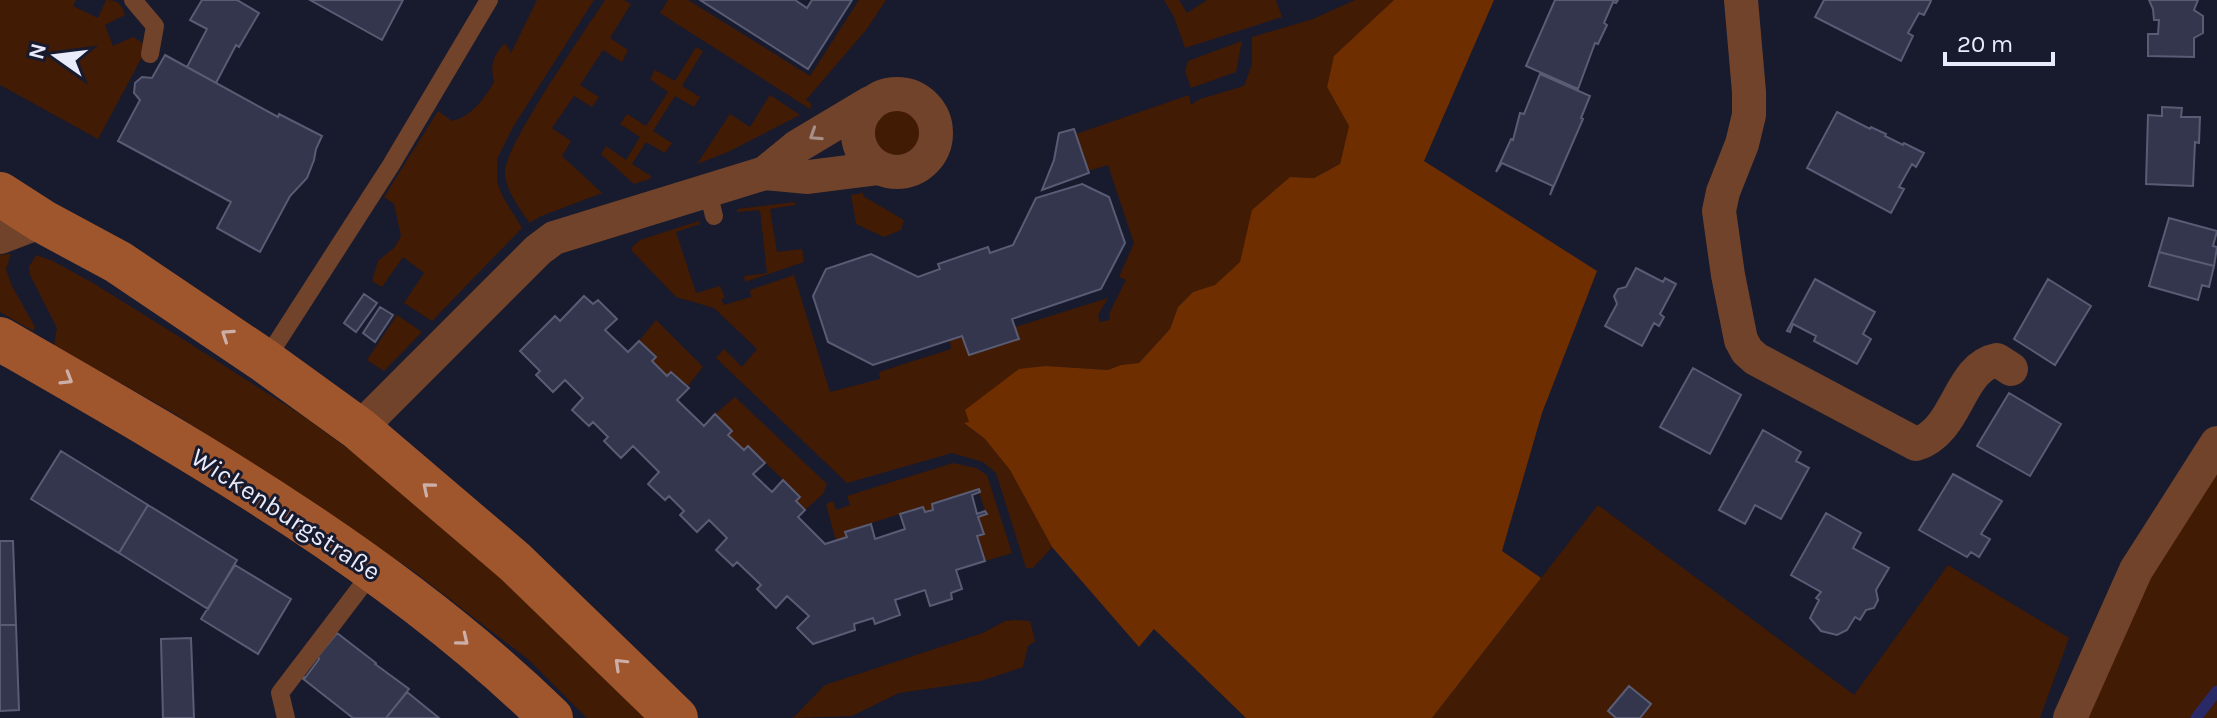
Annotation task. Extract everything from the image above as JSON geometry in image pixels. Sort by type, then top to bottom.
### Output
[{"type":"main road","points":[[0,194],[42,221],[118,262],[359,429],[515,562],[676,718]]},
{"type":"main road","name":"Wickenburgstraße","points":[[0,339],[245,483],[373,571],[511,679],[551,718]]},
{"type":"street","points":[[1741,0],[1749,115],[1719,211],[1741,340],[1747,351],[1756,359],[1916,444],[1925,441],[1943,426],[1982,366],[1997,360],[2011,369]]},
{"type":"street","points":[[359,429],[554,238],[711,204],[765,173],[798,146],[886,95],[907,94],[925,105],[935,124],[934,146],[921,164],[911,170],[899,172],[879,168],[809,187],[765,173]]},
{"type":"street","points":[[870,103],[860,118],[857,132],[866,157],[879,168]]},
{"type":"street","points":[[0,237],[42,221]]},
{"type":"street","points":[[2070,718],[2136,570],[2217,443]]},
{"type":"lane","points":[[133,0],[155,26],[150,54]]},
{"type":"lane","points":[[265,361],[391,165],[489,0]]},
{"type":"lane","points":[[286,718],[280,693],[373,571]]},
{"type":"shaded area","points":[[0,0],[76,0],[73,6],[98,18],[106,0],[121,5],[125,15],[105,25],[113,46],[133,37],[148,46],[98,139],[0,85]]},
{"type":"shaded area","points":[[537,0],[594,0],[513,127],[497,159],[497,182],[522,228],[432,321],[404,303],[424,273],[403,257],[382,287],[372,281],[378,261],[395,247],[401,236],[394,204],[384,197],[438,111],[452,121],[471,111],[482,100],[494,82],[492,70],[495,56],[505,43],[511,53]]},
{"type":"shaded area","points":[[605,0],[624,0],[631,4],[610,38],[628,50],[622,62],[603,50],[580,85],[599,97],[592,107],[574,96],[552,128],[571,141],[562,156],[602,193],[530,223],[508,186],[505,173],[508,160],[531,115]]},
{"type":"shaded area","points":[[668,0],[688,0],[810,76],[859,0],[886,0],[866,30],[806,100],[812,104],[810,109],[660,13]]},
{"type":"shaded area","points":[[1164,0],[1179,0],[1187,13],[1207,0],[1276,0],[1282,17],[1185,48]]},
{"type":"shaded area","points":[[1355,0],[1394,0],[1334,57],[1327,87],[1349,126],[1340,164],[1314,178],[1290,177],[1253,210],[1240,262],[1215,286],[1193,292],[1178,307],[1170,329],[1139,363],[1108,370],[1046,366],[965,424],[985,439],[1010,470],[1052,547],[1033,568],[1026,568],[996,473],[983,462],[952,453],[847,483],[716,358],[724,349],[742,367],[757,349],[714,308],[676,297],[631,250],[640,240],[699,221],[700,224],[676,232],[696,293],[720,286],[725,298],[721,299],[724,305],[751,297],[750,290],[794,275],[830,392],[880,379],[879,372],[951,349],[950,340],[962,336],[969,355],[1018,339],[1015,327],[1108,298],[1098,315],[1100,322],[1110,320],[1109,314],[1126,280],[1119,277],[1134,243],[1108,165],[1088,171],[1076,134],[1189,95],[1191,105],[1200,99],[1244,86],[1252,64],[1252,37],[1313,19]]},
{"type":"shaded area","points":[[1394,0],[1494,0],[1424,161],[1597,271],[1542,413],[1502,551],[1541,578],[1432,718],[1246,718],[1154,629],[1139,647],[1052,547],[1010,470],[985,439],[964,423],[969,422],[965,410],[1019,369],[1046,366],[1108,370],[1139,363],[1170,329],[1178,307],[1193,292],[1215,285],[1240,262],[1252,210],[1290,177],[1314,178],[1340,164],[1349,126],[1327,87],[1334,56]]},
{"type":"shaded area","points":[[1242,41],[1236,72],[1191,88],[1185,71],[1188,61]]},
{"type":"shaded area","points":[[696,47],[703,51],[682,86],[700,97],[694,107],[675,96],[653,131],[672,143],[665,153],[646,142],[632,164],[651,176],[634,184],[601,154],[606,146],[626,160],[640,137],[620,124],[627,114],[646,126],[668,92],[650,79],[655,70],[675,81]]},
{"type":"shaded area","points":[[770,95],[800,115],[728,152],[697,164],[730,114],[750,127]]},
{"type":"shaded area","points":[[898,104],[917,112],[925,131],[917,150],[898,158],[879,150],[871,131],[879,112]]},
{"type":"shaded area","points":[[863,193],[863,196],[904,220],[901,230],[884,237],[856,224],[851,195]]},
{"type":"shaded area","points":[[795,202],[795,205],[770,209],[777,252],[802,249],[804,262],[745,282],[744,276],[767,273],[760,210],[737,212],[737,209]]},
{"type":"shaded area","points":[[11,254],[6,269],[35,327],[33,331],[0,312],[0,255]]},
{"type":"shaded area","points":[[36,255],[93,283],[303,416],[422,503],[654,718],[587,718],[529,660],[412,570],[175,414],[54,345],[57,328],[30,275],[29,267]]},
{"type":"shaded area","points":[[397,315],[422,332],[384,371],[367,360]]},
{"type":"shaded area","points":[[656,320],[703,367],[687,387],[672,372],[667,376],[652,361],[656,356],[639,341]]},
{"type":"shaded area","points":[[735,397],[827,484],[823,494],[805,510],[796,501],[800,496],[748,446],[744,450],[728,435],[732,430],[715,414]]},
{"type":"shaded area","points":[[953,463],[976,468],[987,475],[1012,553],[985,561],[977,536],[984,533],[978,517],[986,514],[978,489],[932,504],[933,510],[925,512],[922,507],[846,531],[847,537],[836,541],[826,504],[833,501],[836,510],[850,505],[847,496]]},
{"type":"shaded area","points":[[2217,473],[2217,718],[2081,718],[2147,573]]},
{"type":"shaded area","points":[[1598,505],[1854,695],[1948,565],[2069,638],[2040,718],[1432,718]]},
{"type":"shaded area","points":[[1015,620],[1030,621],[1035,641],[1028,646],[1023,667],[981,681],[899,693],[852,716],[793,718],[825,685]]},
{"type":"building","points":[[202,0],[237,0],[259,13],[239,47],[236,45],[216,83],[187,67],[207,29],[190,20]]},
{"type":"building","points":[[310,0],[403,0],[382,40]]},
{"type":"building","points":[[700,0],[795,0],[807,8],[812,0],[852,0],[808,69]]},
{"type":"building","points":[[1555,0],[1618,0],[1613,2],[1604,23],[1607,25],[1598,44],[1595,43],[1578,89],[1526,66]]},
{"type":"building","points":[[1824,0],[1931,1],[1924,15],[1919,13],[1908,33],[1913,36],[1901,61],[1815,17]]},
{"type":"building","points":[[2149,0],[2198,0],[2194,10],[2203,16],[2203,33],[2194,38],[2194,57],[2148,56],[2148,34],[2158,34],[2159,20],[2154,20]]},
{"type":"building","points":[[165,55],[278,117],[279,114],[322,136],[307,178],[290,196],[260,252],[217,228],[231,202],[118,141],[140,100],[134,93],[135,83],[142,77],[152,78]]},
{"type":"building","points":[[1540,74],[1590,96],[1550,195],[1553,186],[1502,163],[1496,172],[1513,140],[1520,113],[1524,114]]},
{"type":"building","points":[[2162,107],[2182,108],[2181,117],[2200,117],[2199,143],[2195,142],[2193,186],[2146,184],[2148,115],[2162,116]]},
{"type":"building","points":[[1837,112],[1924,153],[1916,167],[1912,164],[1899,187],[1904,189],[1891,213],[1807,168]]},
{"type":"building","points":[[1074,129],[1089,173],[1042,190],[1054,160],[1059,133]]},
{"type":"building","points":[[1082,184],[1109,197],[1125,243],[1101,289],[1012,319],[1019,339],[969,355],[962,336],[873,365],[828,342],[813,296],[826,269],[871,254],[918,277],[940,269],[938,264],[988,247],[990,253],[1013,245],[1036,198]]},
{"type":"building","points":[[2169,218],[2217,231],[2213,246],[2217,247],[2214,266],[2159,252]]},
{"type":"building","points":[[2159,252],[2214,266],[2209,287],[2202,285],[2198,300],[2149,286]]},
{"type":"building","points":[[1636,268],[1663,282],[1665,278],[1676,284],[1660,314],[1664,317],[1659,326],[1654,323],[1642,346],[1605,326],[1617,304],[1614,296],[1618,289],[1626,287]]},
{"type":"building","points":[[1815,279],[1875,312],[1863,334],[1871,339],[1857,364],[1814,341],[1816,336],[1793,324],[1790,332],[1787,331]]},
{"type":"building","points":[[2048,279],[2091,306],[2055,365],[2014,339]]},
{"type":"building","points":[[364,294],[377,303],[356,332],[344,323]]},
{"type":"building","points":[[584,296],[593,304],[598,300],[617,319],[605,330],[628,352],[639,341],[656,357],[652,361],[667,376],[671,372],[689,388],[677,400],[704,426],[715,414],[732,431],[728,435],[744,450],[748,446],[765,463],[753,474],[772,492],[783,480],[800,497],[796,501],[805,510],[798,517],[825,544],[847,537],[845,532],[871,524],[875,539],[905,529],[900,514],[923,507],[925,512],[933,510],[932,504],[979,489],[980,492],[972,495],[977,514],[985,511],[987,514],[978,517],[984,534],[977,536],[985,561],[956,570],[962,589],[951,593],[952,599],[930,606],[925,590],[895,600],[900,615],[875,624],[873,618],[854,624],[855,630],[813,644],[797,628],[809,616],[787,596],[776,608],[757,589],[761,585],[737,562],[733,566],[716,550],[727,538],[709,520],[697,532],[680,515],[684,511],[669,496],[665,500],[648,484],[659,472],[633,446],[621,458],[604,441],[608,437],[593,422],[589,426],[572,410],[583,398],[565,380],[553,392],[536,375],[540,371],[520,351],[555,316],[560,321]]},
{"type":"building","points":[[380,307],[393,315],[375,342],[363,333]]},
{"type":"building","points":[[1693,368],[1741,395],[1710,454],[1660,427]]},
{"type":"building","points":[[2009,393],[2061,424],[2030,476],[1977,446]]},
{"type":"building","points":[[1763,430],[1801,452],[1796,461],[1809,468],[1781,519],[1755,505],[1745,524],[1719,510]]},
{"type":"building","points":[[61,451],[148,505],[119,553],[31,499]]},
{"type":"building","points":[[1953,474],[2002,501],[1981,534],[1990,539],[1979,557],[1971,552],[1967,557],[1919,530]]},
{"type":"building","points":[[148,505],[237,560],[208,609],[119,553]]},
{"type":"building","points":[[1826,513],[1861,533],[1853,548],[1889,568],[1876,590],[1878,600],[1874,608],[1866,610],[1860,620],[1855,617],[1847,630],[1837,635],[1821,631],[1810,618],[1821,592],[1791,575]]},
{"type":"building","points":[[0,541],[13,541],[16,625],[0,625]]},
{"type":"building","points":[[235,565],[291,599],[258,654],[201,619]]},
{"type":"building","points":[[0,625],[16,625],[19,710],[0,711]]},
{"type":"building","points":[[337,633],[409,689],[386,718],[353,718],[302,678]]},
{"type":"building","points":[[191,638],[194,718],[163,718],[161,639]]},
{"type":"building","points":[[1629,686],[1651,704],[1640,718],[1616,718],[1608,711]]},
{"type":"building","points":[[407,692],[439,718],[386,718]]},
{"type":"waterway","points":[[2196,718],[2217,691]]}]
